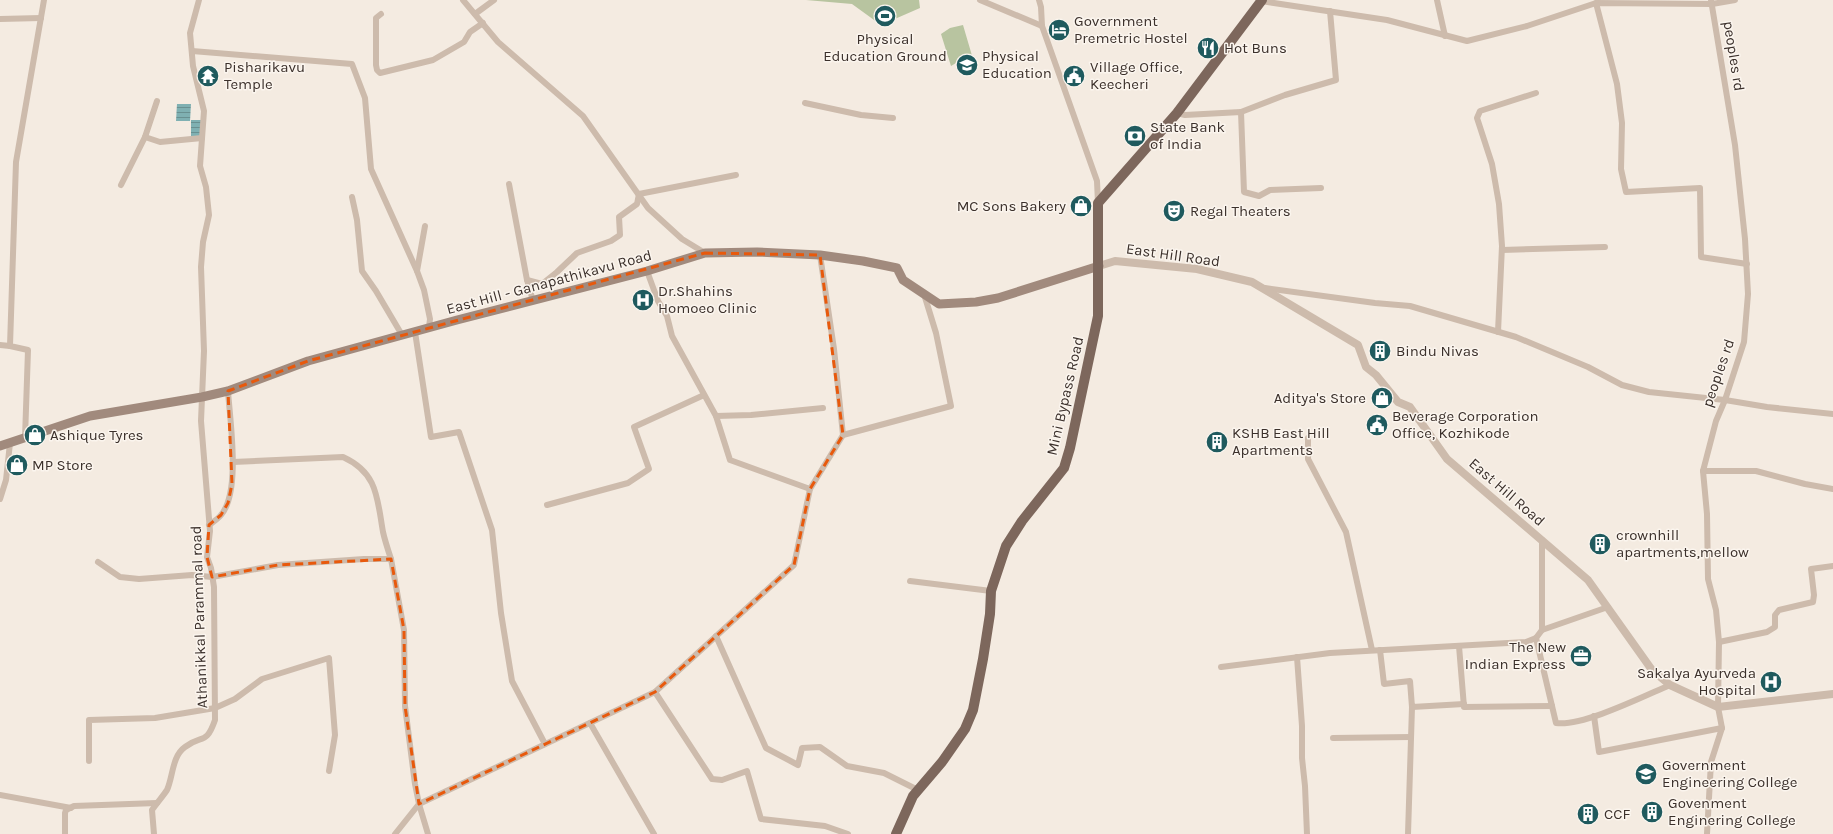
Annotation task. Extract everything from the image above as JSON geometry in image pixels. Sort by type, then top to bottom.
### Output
[{"type":"main road","points":[[1098,203],[1177,114],[1262,0]]},
{"type":"main road","name":"Mini Bypass Road","points":[[896,834],[913,796],[942,762],[965,729],[973,710],[983,659],[991,591],[1006,546],[1022,521],[1064,468],[1070,448],[1098,316],[1098,203]]},
{"type":"main road","name":"East Hill - Ganapathikavu Road","points":[[0,446],[90,416],[202,397],[228,391],[308,361],[429,327],[647,271],[705,253],[757,252],[820,256],[863,261],[897,268],[903,280],[938,304],[976,302],[998,298],[1099,266]]},
{"type":"street","points":[[10,346],[16,162],[44,0]]},
{"type":"street","name":"Athanikkal Parammal road","points":[[154,834],[152,810],[166,791],[179,754],[184,747],[207,737],[210,734],[215,720],[216,708],[212,578],[207,557],[209,525],[206,500],[206,465],[202,443],[204,351],[201,267],[203,242],[209,215],[206,187],[200,166],[204,111],[192,66],[190,33],[199,0]]},
{"type":"street","points":[[463,0],[498,42],[583,116],[648,208],[682,239],[705,253]]},
{"type":"street","points":[[475,14],[494,0]]},
{"type":"street","points":[[980,0],[1042,26]]},
{"type":"street","points":[[1039,0],[1042,26],[1097,180],[1098,203]]},
{"type":"street","points":[[1262,0],[1387,20],[1467,42],[1527,26],[1596,3],[1711,2],[1735,0]]},
{"type":"street","points":[[1437,0],[1445,36]]},
{"type":"street","name":"peoples rd","points":[[1711,2],[1735,145],[1747,264],[1748,294],[1744,342],[1725,400],[1716,421],[1703,471],[1707,514],[1708,579],[1716,610],[1719,642],[1718,707],[1722,728]]},
{"type":"street","points":[[1596,3],[1618,84],[1622,123],[1621,169],[1626,192],[1700,188],[1700,258],[1747,264]]},
{"type":"street","points":[[1177,114],[1186,115],[1241,112],[1285,95],[1336,80],[1330,11]]},
{"type":"street","points":[[381,14],[376,18],[376,65],[377,70],[380,73],[433,60],[464,42],[470,32],[483,23]]},
{"type":"street","points":[[0,20],[41,18]]},
{"type":"street","points":[[192,51],[352,64],[365,98],[371,169],[417,270],[424,290],[430,319],[429,327]]},
{"type":"street","points":[[1498,332],[1502,250],[1500,204],[1492,164],[1478,125],[1477,118],[1480,111],[1536,93]]},
{"type":"street","points":[[121,185],[144,137],[157,101]]},
{"type":"street","points":[[805,102],[854,114],[894,118]]},
{"type":"street","points":[[1241,112],[1244,192],[1259,196],[1270,190],[1322,188]]},
{"type":"street","points":[[144,137],[160,142],[202,138]]},
{"type":"street","points":[[639,194],[736,175]]},
{"type":"street","points":[[509,184],[527,280],[533,301]]},
{"type":"street","points":[[527,280],[542,284],[577,253],[611,241],[620,235],[619,216],[637,204],[639,194]]},
{"type":"street","points":[[352,197],[357,220],[362,271],[376,291],[402,335]]},
{"type":"street","points":[[417,270],[425,226]]},
{"type":"street","points":[[1502,250],[1605,247]]},
{"type":"street","points":[[395,834],[419,804],[655,692],[794,565],[810,489],[843,435],[834,349],[820,256]]},
{"type":"street","name":"East Hill Road","points":[[1099,266],[1115,262],[1197,269],[1252,282],[1358,345],[1366,367],[1376,375],[1398,402],[1410,407],[1447,459],[1588,580],[1652,670],[1670,685],[1718,707]]},
{"type":"street","points":[[647,271],[658,301],[666,316],[672,336],[716,416],[730,460],[810,489]]},
{"type":"street","points":[[1261,288],[1360,302],[1410,306],[1516,337],[1588,367],[1622,385],[1649,392],[1833,414]]},
{"type":"street","points":[[843,435],[951,406],[936,333],[924,294]]},
{"type":"street","points":[[415,332],[431,437],[459,432],[492,530],[501,613],[512,681],[545,744]]},
{"type":"street","points":[[0,345],[28,350],[24,438]]},
{"type":"street","points":[[209,525],[221,515],[228,503],[232,484],[233,462],[228,391]]},
{"type":"street","points":[[547,505],[628,483],[649,469],[634,427],[704,395]]},
{"type":"street","points":[[716,416],[751,415],[823,408]]},
{"type":"street","points":[[1308,438],[1308,458],[1346,532],[1372,650]]},
{"type":"street","points":[[0,499],[6,480],[10,443]]},
{"type":"street","points":[[233,462],[344,457],[357,463],[377,493],[383,533],[390,559],[404,630],[405,706],[419,804],[428,834]]},
{"type":"street","points":[[1703,471],[1756,471],[1805,484],[1833,489]]},
{"type":"street","points":[[1542,540],[1542,630]]},
{"type":"street","points":[[98,562],[120,577],[139,579],[192,575],[212,578],[278,565],[364,559],[390,559]]},
{"type":"street","points":[[1719,642],[1767,632],[1775,627],[1775,616],[1779,610],[1813,602],[1814,595],[1811,569],[1833,566]]},
{"type":"street","points":[[910,582],[991,591]]},
{"type":"street","points":[[1221,667],[1330,652],[1526,642],[1536,638],[1542,630],[1608,607]]},
{"type":"street","points":[[716,636],[766,748],[798,765],[802,748],[820,747],[847,766],[884,773],[918,790]]},
{"type":"street","points":[[1536,638],[1556,723],[1564,724],[1594,716],[1670,685]]},
{"type":"street","points":[[1459,646],[1464,707],[1552,706]]},
{"type":"street","points":[[1380,650],[1384,684],[1410,681],[1412,707],[1408,834]]},
{"type":"street","points":[[1296,657],[1302,726],[1302,758],[1307,834]]},
{"type":"street","points":[[89,761],[89,720],[155,718],[216,708],[235,698],[262,679],[330,658],[335,735],[329,771]]},
{"type":"street","points":[[655,692],[712,779],[722,780],[747,771],[761,819],[825,826],[848,834]]},
{"type":"street","points":[[1718,707],[1833,694]]},
{"type":"street","points":[[1412,707],[1464,704]]},
{"type":"street","points":[[1594,716],[1599,752],[1722,728],[1711,762],[1707,834]]},
{"type":"street","points":[[590,723],[654,834]]},
{"type":"street","points":[[1332,738],[1411,737]]},
{"type":"street","points":[[0,795],[71,808]]},
{"type":"street","points":[[65,834],[65,813],[74,806],[157,803]]},
{"type":"highlighted area","points":[[705,253],[820,255],[843,435],[810,489],[794,565],[655,692],[419,804],[405,706],[404,630],[391,559],[278,565],[212,577],[207,557],[209,525],[221,515],[228,503],[232,484],[228,391],[308,361]]},
{"type":"green space","name":"Physical Education Ground","points":[[806,0],[919,0],[920,8],[881,25],[852,4]]},
{"type":"green space","points":[[963,25],[973,59],[961,60],[951,66],[941,34],[950,28]]},
{"type":"water","points":[[177,104],[191,104],[190,121],[176,121]]},
{"type":"water","points":[[191,120],[202,120],[201,136],[191,136]]},
{"type":"place","name":"Physical Education Ground","points":[[885,16]]},
{"type":"place","name":"Government Premetric Hostel","points":[[1059,30]]},
{"type":"place","name":"Hot Buns","points":[[1208,48]]},
{"type":"place","name":"Physical Education","points":[[967,65]]},
{"type":"place","name":"Pisharikavu Temple","points":[[208,76]]},
{"type":"place","name":"Village Office, Keecheri","points":[[1074,76]]},
{"type":"place","name":"State Bank of India","points":[[1135,136]]},
{"type":"place","name":"MC Sons Bakery","points":[[1081,206]]},
{"type":"place","name":"Regal Theaters","points":[[1174,211]]},
{"type":"place","name":"Dr.Shahins Homoeo Clinic","points":[[643,300]]},
{"type":"place","name":"Bindu Nivas","points":[[1380,351]]},
{"type":"place","name":"Aditya's Store","points":[[1382,398]]},
{"type":"place","name":"Beverage Corporation Office, Kozhikode","points":[[1377,425]]},
{"type":"place","name":"Ashique Tyres","points":[[35,435]]},
{"type":"place","name":"KSHB East Hill Apartments","points":[[1217,442]]},
{"type":"place","name":"MP Store","points":[[17,465]]},
{"type":"place","name":"crownhill apartments,mellow","points":[[1600,544]]},
{"type":"place","name":"The New Indian Express","points":[[1581,656]]},
{"type":"place","name":"Sakalya Ayurveda Hospital","points":[[1771,682]]},
{"type":"place","name":"Government Engineering College","points":[[1646,774]]},
{"type":"place","name":"Govenment Enginering College","points":[[1652,812]]},
{"type":"place","name":"CCF","points":[[1588,814]]}]
